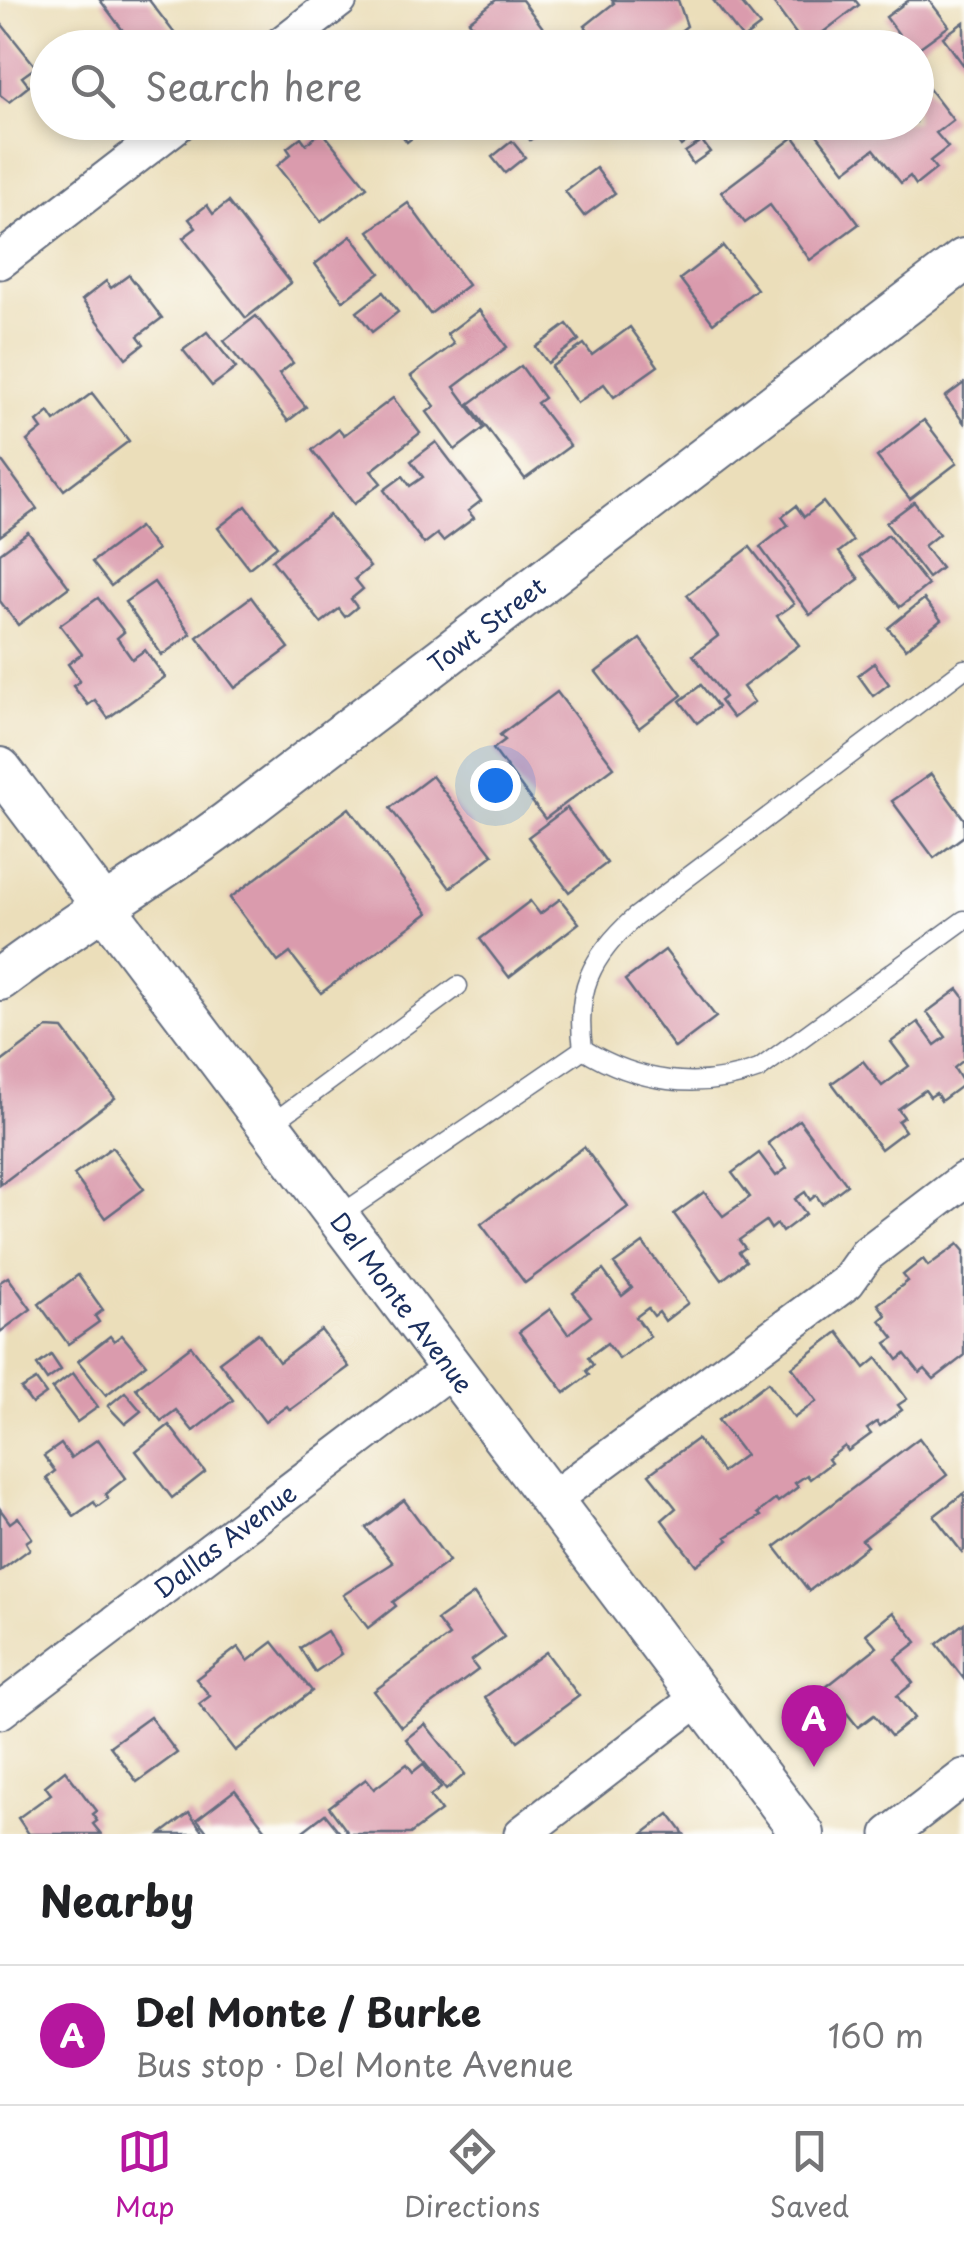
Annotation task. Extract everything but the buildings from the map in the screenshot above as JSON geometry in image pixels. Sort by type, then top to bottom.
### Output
[{"type":"street","points":[[300,30],[339,0]]},
{"type":"street","points":[[0,261],[157,140]]},
{"type":"street","name":"Towt Street","points":[[0,979],[228,822],[964,260]]},
{"type":"street","name":"Del Monte Avenue","points":[[0,770],[802,1834]]},
{"type":"street","points":[[550,1501],[846,1282],[867,1254],[964,1180]]},
{"type":"street","name":"Dallas Avenue","points":[[0,1712],[452,1368]]},
{"type":"street","points":[[522,1834],[700,1697]]},
{"type":"street","points":[[890,1834],[964,1777]]},
{"type":"lane","points":[[582,1049],[580,1008],[584,991],[590,971],[614,936],[964,669]]},
{"type":"lane","points":[[582,1049],[607,1064],[662,1079],[717,1082],[737,1077],[758,1069],[964,920]]},
{"type":"lane","points":[[269,1126],[458,986]]},
{"type":"lane","points":[[339,1216],[582,1049]]},
{"type":"place","name":"Del Monte / Burke","points":[[814,1767]]}]
